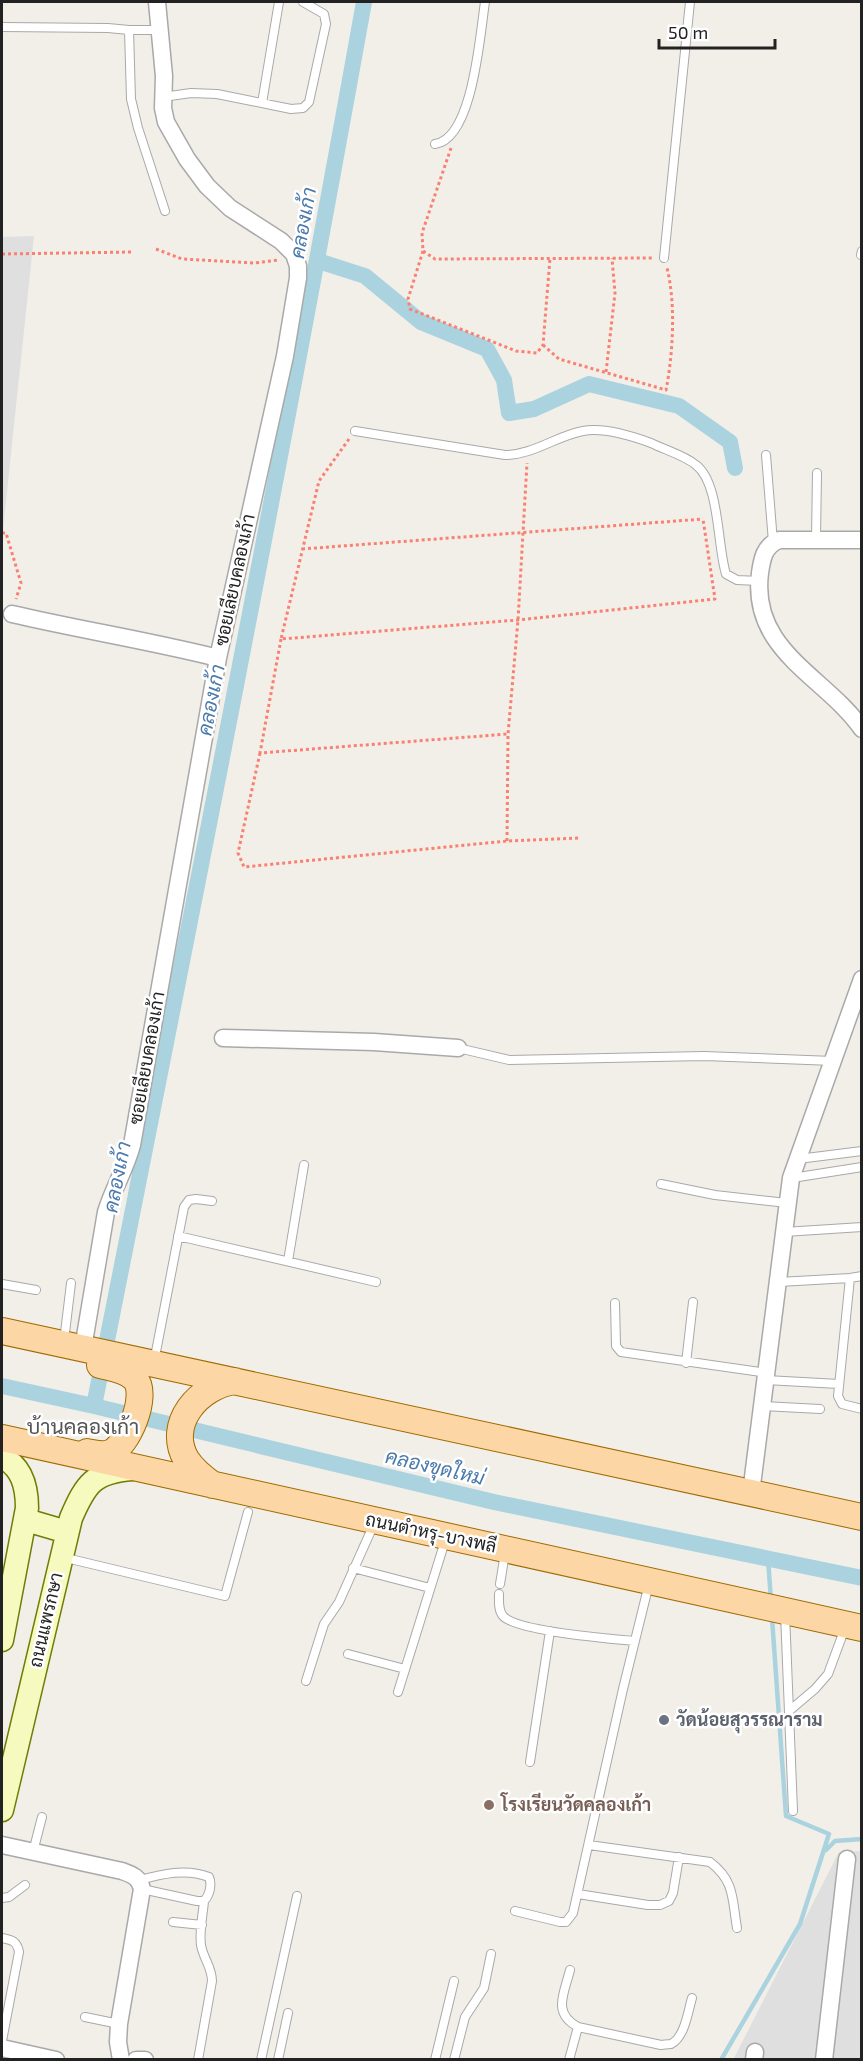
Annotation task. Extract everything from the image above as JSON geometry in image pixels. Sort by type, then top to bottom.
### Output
[{"type":"main road","points":[[4,1332],[120,1363],[154,1363],[861,1517]]},
{"type":"main road","points":[[2,1432],[98,1454],[109,1453],[120,1445],[134,1421],[140,1391],[134,1377],[120,1363]]},
{"type":"main road","points":[[213,1485],[200,1475],[187,1460],[181,1445],[181,1429],[194,1402],[201,1395],[217,1384],[235,1381]]},
{"type":"main road","name":"ถนนตำหรุ-บางพลี","points":[[2,1438],[854,1626]]},
{"type":"main road","points":[[2,1457],[16,1467],[25,1483],[27,1494],[26,1520],[2,1640]]},
{"type":"main road","name":"ถนนแพรกษา","points":[[2,1810],[67,1532],[76,1508],[90,1484],[105,1473],[137,1468]]},
{"type":"main road","points":[[26,1520],[67,1532]]},
{"type":"street","points":[[157,2],[161,30],[163,108],[166,122],[187,159],[207,186],[230,208],[281,242],[294,254]]},
{"type":"street","name":"ซอยเลียบคลองเก้า","points":[[81,1351],[106,1212],[112,1191],[132,1145],[218,658],[289,335],[298,278],[298,266],[294,254]]},
{"type":"street","points":[[861,540],[786,538],[773,542],[762,557],[759,581],[760,604],[767,625],[780,647],[793,662],[853,717],[861,729]]},
{"type":"street","points":[[12,614],[77,629],[154,642],[218,658]]},
{"type":"street","points":[[751,1493],[791,1178],[860,987]]},
{"type":"street","points":[[223,1038],[374,1042],[458,1048]]},
{"type":"street","points":[[2,1845],[122,1871],[132,1874],[141,1885],[119,2024],[118,2042],[121,2060]]},
{"type":"street","points":[[824,2060],[847,1859]]},
{"type":"street","points":[[2,2048],[48,2059]]},
{"type":"street","points":[[136,2060],[145,2060]]},
{"type":"lane","points":[[262,103],[279,2]]},
{"type":"lane","points":[[163,97],[203,93],[291,109],[303,108],[309,102],[326,24],[324,14],[303,2]]},
{"type":"lane","points":[[435,144],[443,143],[450,138],[468,104],[485,2]]},
{"type":"lane","points":[[664,258],[690,2]]},
{"type":"lane","points":[[2,27],[108,27],[129,30],[161,30]]},
{"type":"lane","points":[[129,30],[131,99],[165,211]]},
{"type":"lane","points":[[355,431],[505,456],[528,453],[572,433],[590,430],[645,441],[695,464],[705,474],[726,574],[737,580],[759,581]]},
{"type":"lane","points":[[766,455],[773,542]]},
{"type":"lane","points":[[816,539],[817,473]]},
{"type":"lane","points":[[458,1048],[509,1060],[704,1056],[834,1061]]},
{"type":"lane","points":[[798,1159],[861,1151]]},
{"type":"lane","points":[[288,1261],[304,1165]]},
{"type":"lane","points":[[791,1178],[861,1167]]},
{"type":"lane","points":[[661,1184],[715,1195],[787,1203]]},
{"type":"lane","points":[[154,1363],[184,1207],[189,1200],[212,1201]]},
{"type":"lane","points":[[784,1232],[861,1227]]},
{"type":"lane","points":[[178,1236],[376,1282]]},
{"type":"lane","points":[[779,1282],[850,1278],[861,1275]]},
{"type":"lane","points":[[850,1278],[839,1401],[861,1409]]},
{"type":"lane","points":[[71,1283],[81,1351]]},
{"type":"lane","points":[[2,1284],[36,1290]]},
{"type":"lane","points":[[686,1363],[693,1302]]},
{"type":"lane","points":[[615,1303],[616,1346],[621,1352],[767,1376],[839,1384]]},
{"type":"lane","points":[[763,1406],[820,1409]]},
{"type":"lane","points":[[61,1557],[225,1596],[248,1512]]},
{"type":"lane","points":[[306,1681],[324,1624],[339,1602],[375,1521]]},
{"type":"lane","points":[[398,1692],[446,1536]]},
{"type":"lane","points":[[506,1550],[499,1589],[502,1616],[509,1621],[550,1631],[635,1641]]},
{"type":"lane","points":[[353,1568],[430,1588]]},
{"type":"lane","points":[[515,1911],[566,1922],[573,1913],[650,1581]]},
{"type":"lane","points":[[785,1611],[793,1810]]},
{"type":"lane","points":[[789,1711],[815,1689],[828,1674],[854,1626]]},
{"type":"lane","points":[[530,1762],[550,1631]]},
{"type":"lane","points":[[348,1654],[405,1669]]},
{"type":"lane","points":[[33,1852],[42,1817]]},
{"type":"lane","points":[[589,1845],[710,1862],[722,1871],[730,1884],[737,1928]]},
{"type":"lane","points":[[578,1894],[660,1905],[669,1901],[673,1893],[679,1857]]},
{"type":"lane","points":[[176,1872],[203,1875],[210,1881],[208,1897],[197,1901],[141,1885],[176,1872]]},
{"type":"lane","points":[[2,1898],[9,1897],[25,1885]]},
{"type":"lane","points":[[261,2060],[297,1896]]},
{"type":"lane","points":[[198,2060],[212,1982],[212,1971],[200,1941],[204,1900]]},
{"type":"lane","points":[[173,1922],[202,1925]]},
{"type":"lane","points":[[2,1938],[18,1944],[19,1952],[2,2041]]},
{"type":"lane","points":[[454,2060],[465,2018],[484,1988],[491,1954]]},
{"type":"lane","points":[[570,1970],[562,2000],[562,2013],[567,2021],[578,2027],[661,2045],[670,2044],[678,2037],[692,1998]]},
{"type":"lane","points":[[435,2060],[454,1981]]},
{"type":"lane","points":[[278,2060],[288,2013]]},
{"type":"lane","points":[[85,2017],[119,2024]]},
{"type":"lane","points":[[569,2060],[578,2027]]},
{"type":"path","points":[[460,120],[422,233],[423,251],[408,299],[410,309],[516,351],[527,354],[537,353],[543,345],[550,258]]},
{"type":"path","points":[[156,249],[182,259],[254,263],[268,263],[294,254]]},
{"type":"path","points":[[423,251],[435,259],[664,258],[670,281],[672,335],[666,390],[559,359],[543,345]]},
{"type":"path","points":[[2,254],[132,252]]},
{"type":"path","points":[[606,372],[615,293],[612,258]]},
{"type":"path","points":[[355,431],[319,481],[281,639],[260,753],[238,853],[244,867],[507,841],[579,838]]},
{"type":"path","points":[[507,841],[508,734],[518,620],[528,453]]},
{"type":"path","points":[[302,549],[716,518]]},
{"type":"path","points":[[281,639],[518,620],[715,599],[703,519]]},
{"type":"path","points":[[2,533],[6,533],[21,583],[12,614]]},
{"type":"path","points":[[260,753],[508,734]]},
{"type":"shaded area","points":[[34,236],[4,520],[2,550],[2,237]]},
{"type":"shaded area","points":[[861,1851],[861,2059],[733,2060],[839,1852]]},
{"type":"waterway","name":"คลองเก้า","points":[[94,1406],[266,529],[364,2]]},
{"type":"waterway","points":[[318,261],[365,276],[421,322],[487,349],[504,380],[509,413],[534,409],[589,384],[679,406],[730,442],[735,468]]},
{"type":"waterway","name":"คลองขุดใหม่","points":[[2,1386],[494,1502],[862,1578]]},
{"type":"waterway","points":[[768,1558],[771,1601]]},
{"type":"waterway","points":[[721,2060],[800,1924],[829,1834],[786,1816],[772,1618]]},
{"type":"waterway","points":[[826,1850],[835,1841],[862,1839]]},
{"type":"place","name":"วัดน้อยสุวรรณาราม","points":[[664,1720]]},
{"type":"place","name":"โรงเรียนวัดคลองเก้า","points":[[489,1805]]},
{"type":"district","name":"บ้านคลองเก้า","points":[[83,1427]]}]
